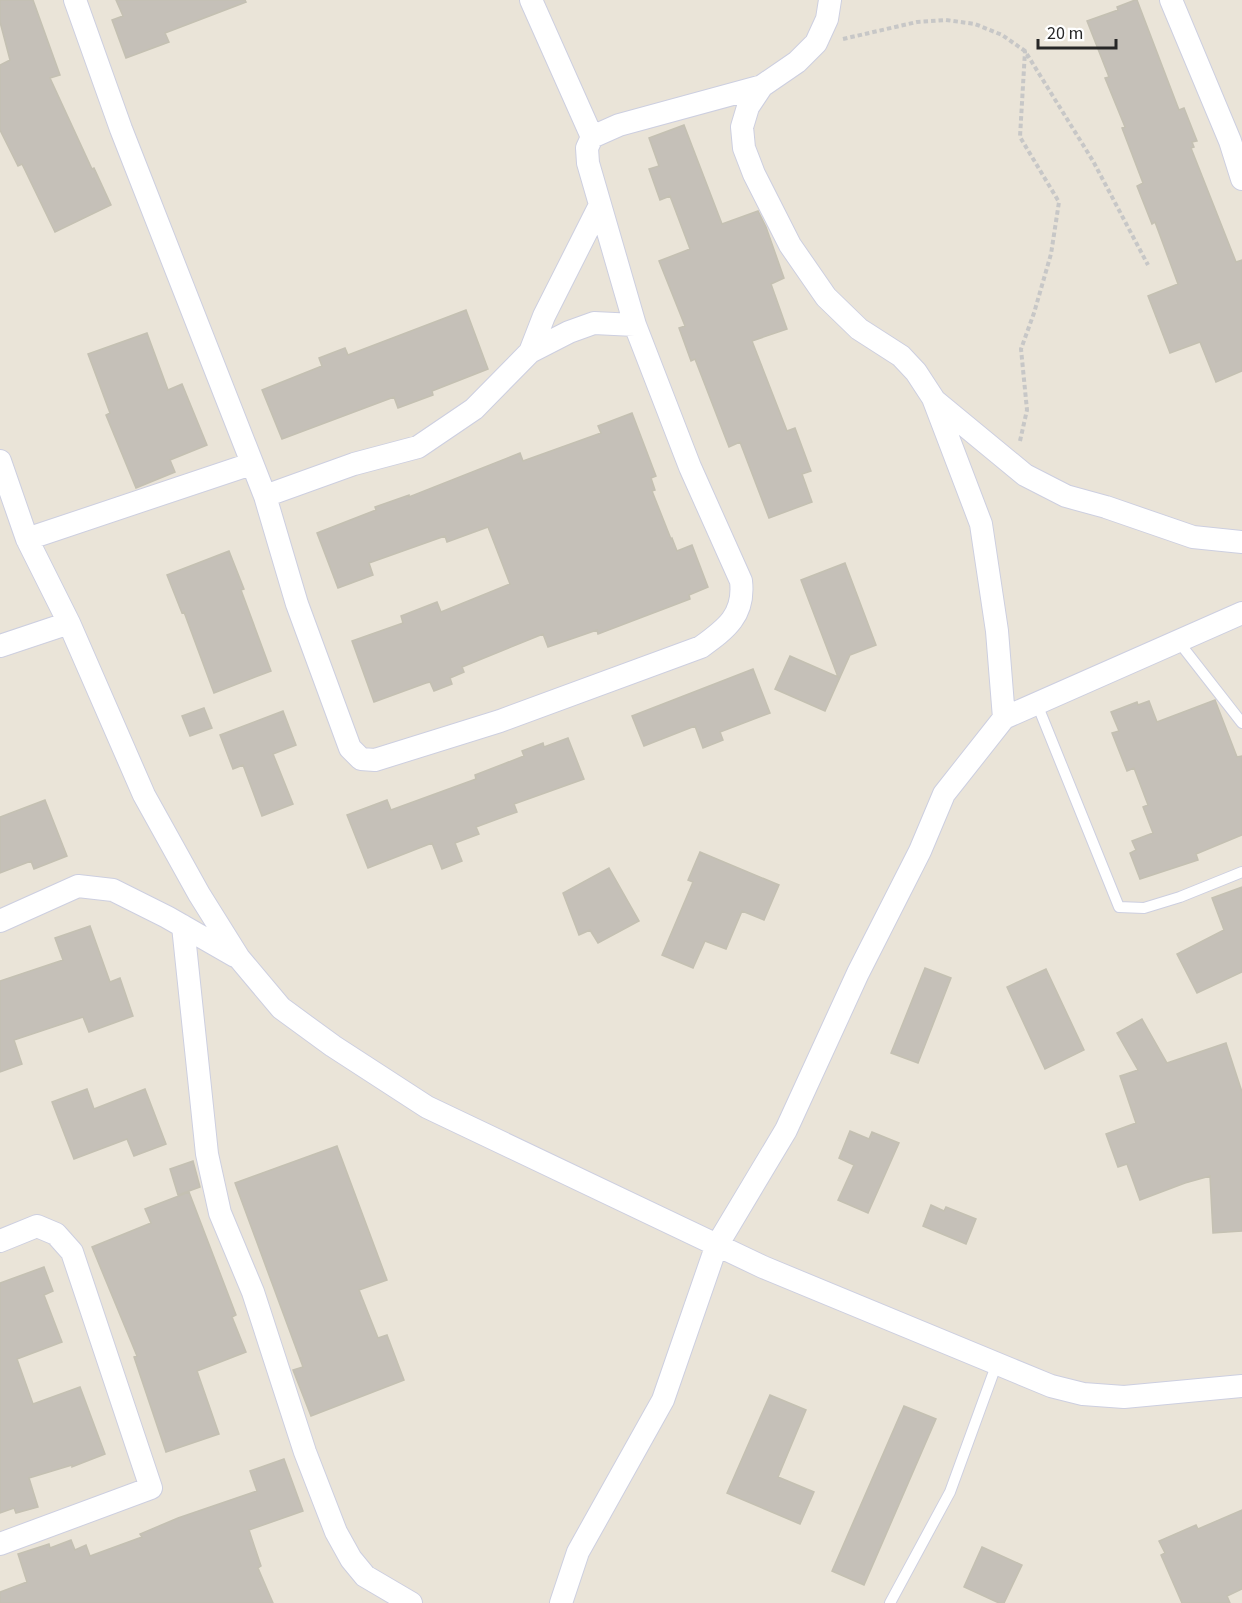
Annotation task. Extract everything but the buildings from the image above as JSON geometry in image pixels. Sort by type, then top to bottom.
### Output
[{"type":"street","points":[[75,0],[121,129],[265,496],[297,604],[350,747],[361,759],[375,760],[500,721],[701,647],[724,631],[738,611],[742,591],[741,580],[690,467],[635,325],[588,163],[587,148],[592,137],[619,125],[762,87],[797,62],[816,44],[828,19],[830,0]]},
{"type":"street","points":[[531,0],[592,137]]},
{"type":"street","points":[[1171,0],[1230,141],[1242,179]]},
{"type":"street","points":[[762,87],[748,108],[742,128],[744,148],[754,174],[790,245],[826,297],[859,329],[902,356],[933,398],[981,524],[997,631],[1004,718]]},
{"type":"street","points":[[530,352],[544,316],[600,205]]},
{"type":"street","points":[[265,496],[354,464],[418,447],[474,409],[530,352],[569,332],[594,324],[635,325]]},
{"type":"street","points":[[933,398],[1025,475],[1066,496],[1106,507],[1193,537],[1242,542]]},
{"type":"street","points":[[0,461],[27,539],[69,623],[144,795],[199,894],[239,958],[281,1008],[333,1046],[427,1107],[762,1268],[1051,1386],[1083,1394],[1124,1397],[1242,1386]]},
{"type":"street","points":[[27,539],[251,464]]},
{"type":"street","points":[[561,1603],[578,1552],[663,1400],[716,1247],[786,1130],[858,974],[920,851],[944,794],[1004,718],[1242,613]]},
{"type":"street","points":[[0,646],[69,623]]},
{"type":"street","points":[[0,921],[78,886],[113,890],[239,958]]},
{"type":"street","points":[[183,926],[207,1154],[220,1213],[253,1292],[305,1452],[336,1532],[351,1559],[365,1576],[411,1603]]},
{"type":"street","points":[[0,1241],[38,1226],[56,1234],[72,1252],[151,1488],[0,1544]]},
{"type":"lane","points":[[1178,641],[1242,723]]},
{"type":"lane","points":[[1037,704],[1119,907],[1144,908],[1180,897],[1242,872]]},
{"type":"lane","points":[[890,1603],[950,1492],[997,1363]]},
{"type":"path","points":[[816,44],[917,22],[946,20],[975,24],[1002,35],[1025,51],[1093,161],[1148,265]]},
{"type":"path","points":[[1012,464],[1027,410],[1021,349],[1034,313],[1050,254],[1059,202],[1020,137],[1025,51]]}]
